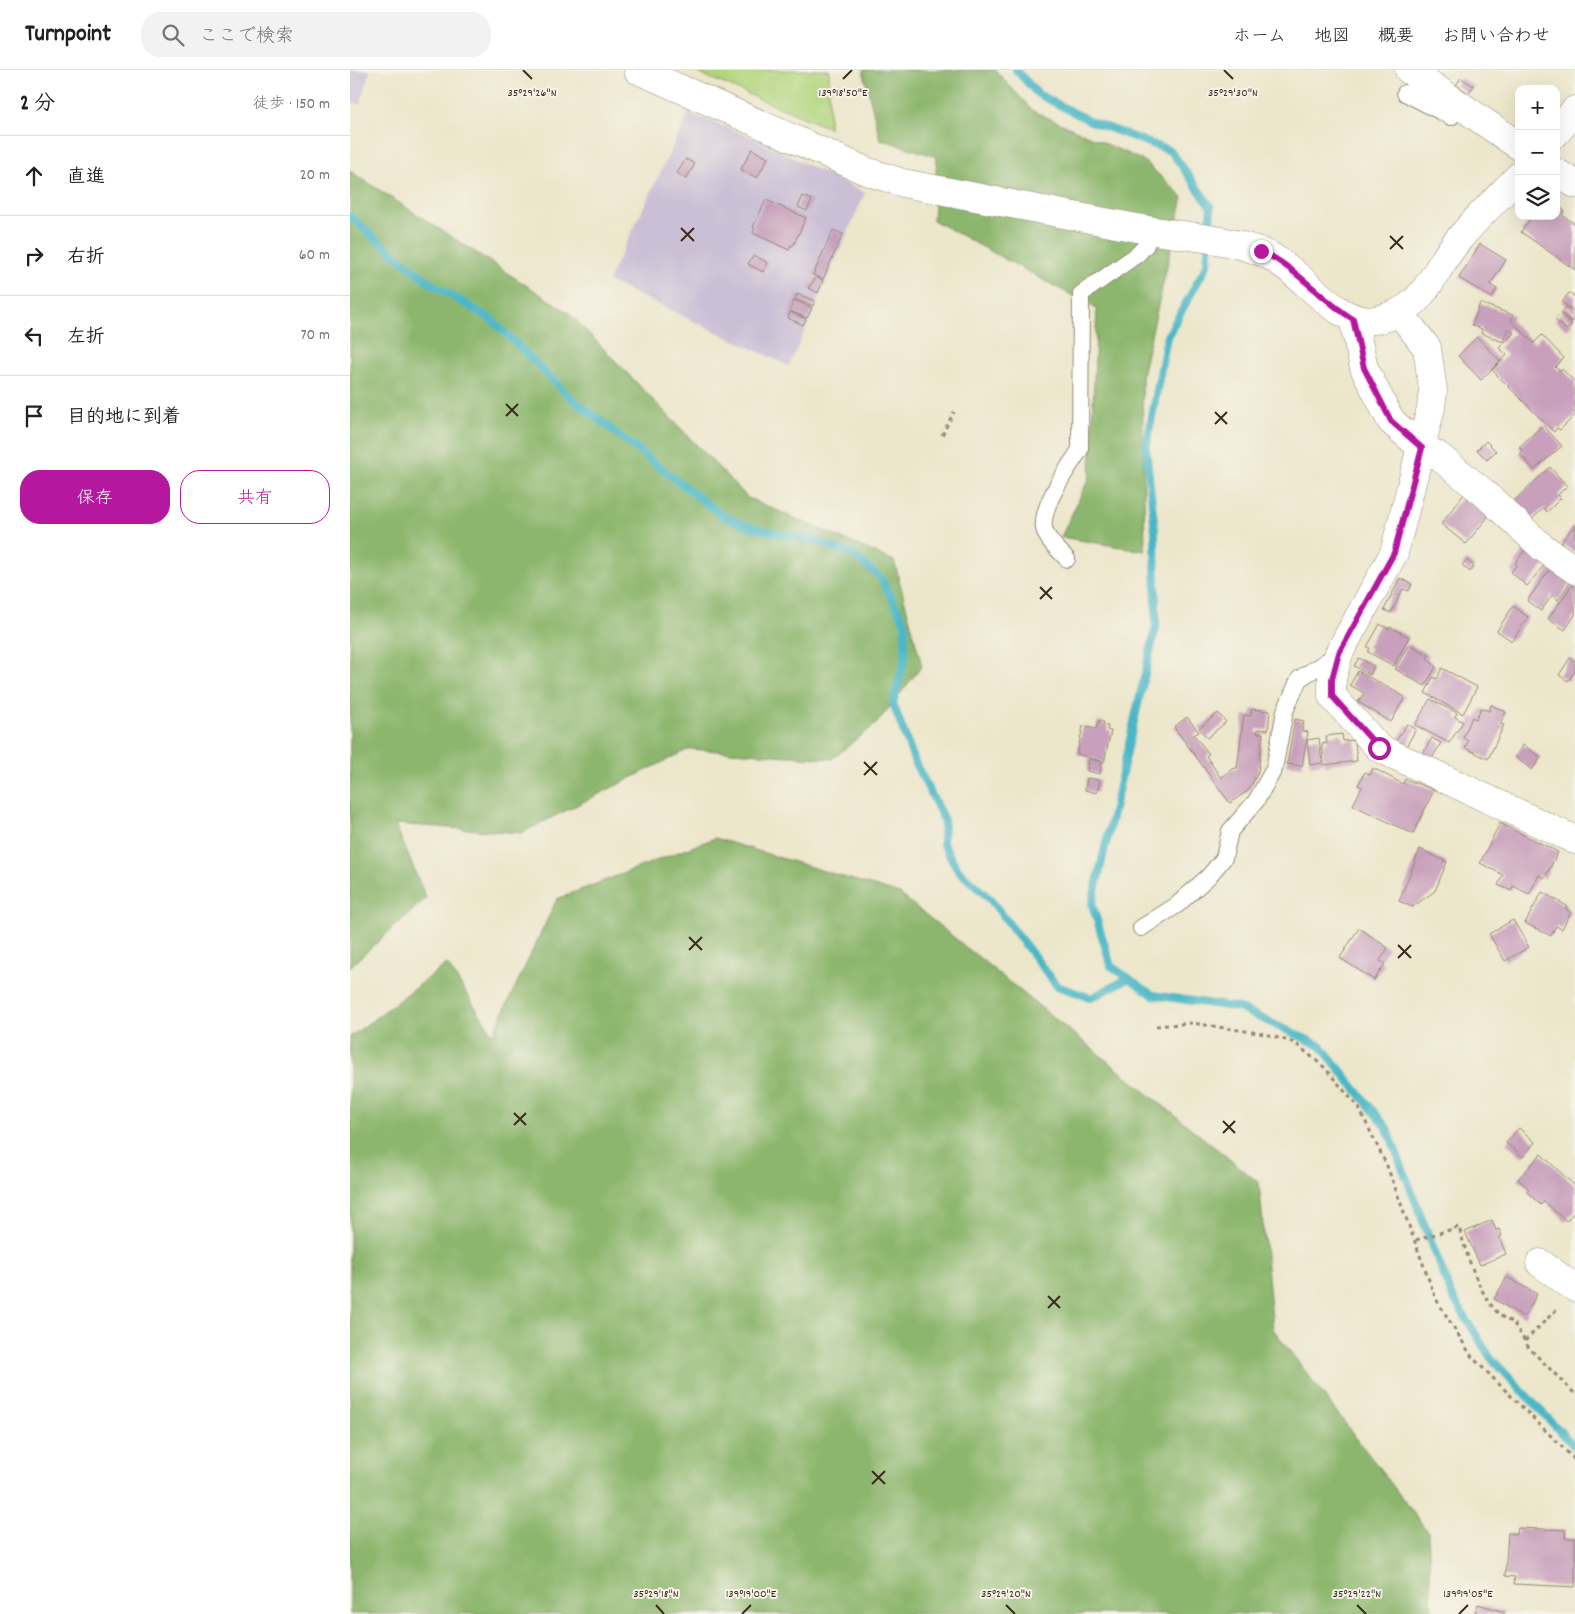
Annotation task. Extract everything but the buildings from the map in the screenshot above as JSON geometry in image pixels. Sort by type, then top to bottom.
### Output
[{"type":"street","points":[[638,70],[866,171],[903,183],[1149,230],[1226,241],[1276,258],[1327,302],[1353,319],[1375,320],[1399,312],[1425,293],[1446,255],[1458,239],[1515,180]]},
{"type":"street","points":[[1407,82],[1461,105],[1515,143]]},
{"type":"street","points":[[1558,130],[1575,110]]},
{"type":"street","points":[[1560,175],[1575,184]]},
{"type":"street","points":[[1399,312],[1427,348],[1433,390],[1422,448],[1394,553],[1339,653],[1332,679],[1332,696],[1379,748],[1575,840]]},
{"type":"street","points":[[1353,319],[1364,368],[1391,421],[1422,448],[1437,455],[1483,492],[1542,547],[1575,570]]},
{"type":"street","points":[[1540,1263],[1569,1296]]},
{"type":"lane","points":[[1068,559],[1050,541],[1044,528],[1045,511],[1080,450],[1081,294],[1138,254],[1146,245],[1149,230]]},
{"type":"lane","points":[[1141,928],[1177,905],[1209,876],[1224,858],[1230,831],[1256,801],[1274,769],[1285,711],[1299,680],[1339,653]]},
{"type":"path","points":[[942,435],[954,412]]},
{"type":"path","points":[[1156,1026],[1192,1023],[1265,1034],[1295,1043],[1324,1066],[1359,1108],[1387,1166],[1417,1240],[1436,1299],[1472,1357],[1575,1460]]},
{"type":"path","points":[[1417,1240],[1458,1227],[1471,1268],[1488,1299],[1504,1320],[1513,1322],[1525,1341],[1575,1394]]},
{"type":"path","points":[[1525,1341],[1569,1296]]},
{"type":"shaded area","points":[[350,70],[370,70],[360,105],[350,101]]},
{"type":"shaded area","points":[[689,113],[749,136],[865,193],[789,366],[608,281]]},
{"type":"green space","points":[[691,70],[829,70],[829,128]]},
{"type":"green space","points":[[863,70],[995,70],[1033,111],[1144,161],[1183,197],[1142,375],[1145,551],[1061,537],[1090,476],[1097,309],[933,220],[937,157],[880,139]]},
{"type":"green space","points":[[350,171],[569,313],[748,498],[894,561],[922,666],[876,724],[832,759],[689,749],[521,833],[395,824],[426,898],[350,967]]},
{"type":"green space","points":[[715,838],[900,894],[1259,1183],[1273,1329],[1428,1532],[1432,1614],[350,1614],[350,1037],[447,964],[493,1034],[557,899]]},
{"type":"waterway","points":[[1016,70],[1038,94],[1090,121],[1171,151],[1211,207],[1207,265],[1167,337],[1146,448],[1155,531],[1156,626],[1092,904],[1111,966],[1153,995],[1239,1008],[1321,1046],[1387,1128],[1452,1296],[1490,1357],[1575,1447]]},
{"type":"waterway","points":[[350,216],[432,284],[491,319],[571,398],[724,517],[757,529],[816,541],[853,555],[880,577],[905,623],[905,658],[893,703],[914,760],[944,820],[943,844],[958,870],[990,899],[1057,986],[1091,998],[1129,978]]},
{"type":"route","points":[[1261,251],[1276,258],[1291,269],[1338,310],[1353,319],[1364,368],[1391,421],[1422,448],[1394,553],[1339,653],[1332,679],[1332,696],[1379,748]]}]
